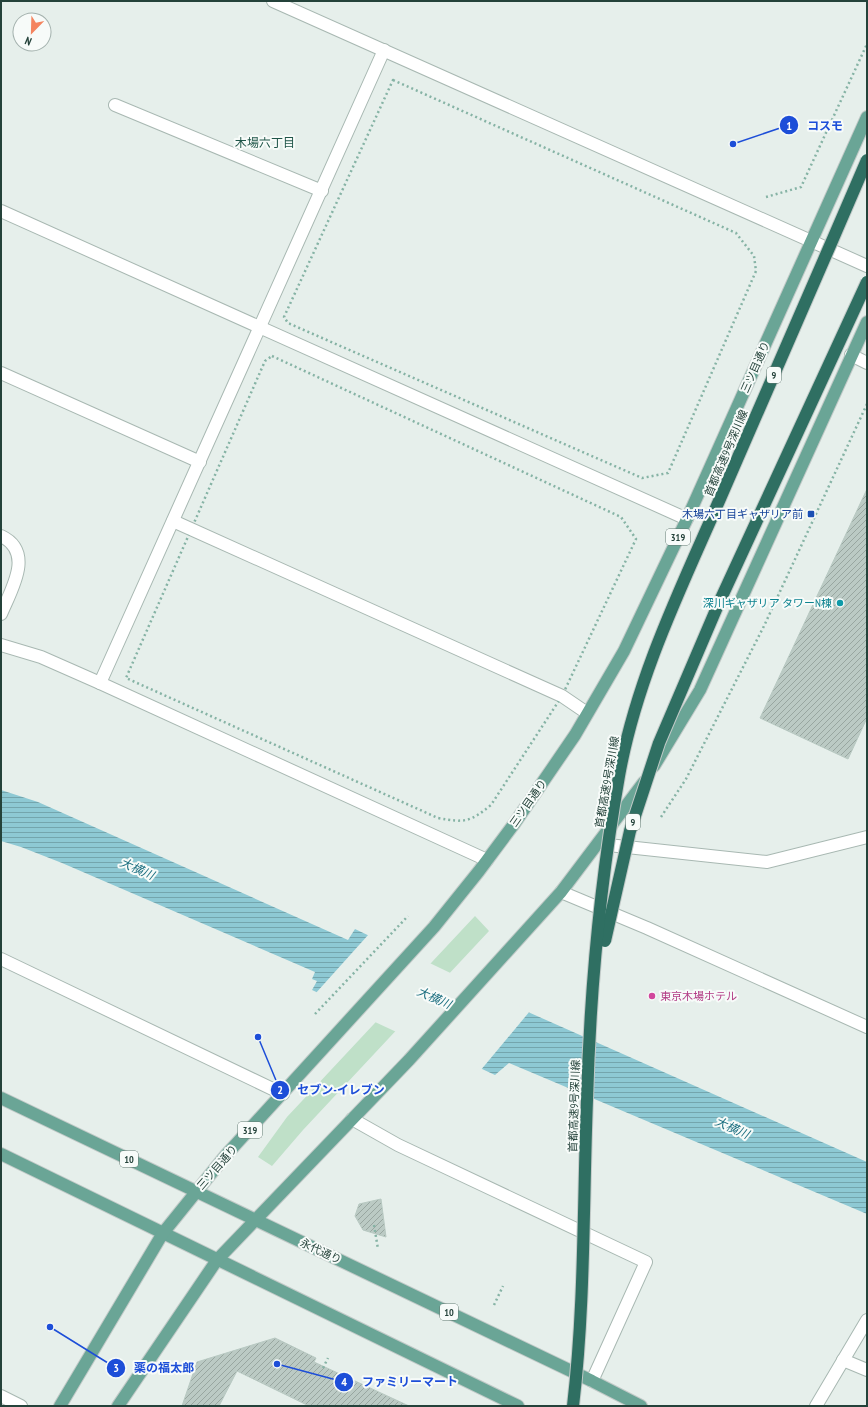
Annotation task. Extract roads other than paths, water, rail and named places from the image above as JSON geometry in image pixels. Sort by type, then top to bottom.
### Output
[{"type":"highway","name":"首都高速9号深川線","points":[[573,1406],[578,1361],[584,1222],[587,1099],[593,986],[612,823],[619,776],[628,736],[655,649],[867,160]]},
{"type":"highway","name":"首都高速9号深川線","points":[[576,1406],[585,1325],[589,1230],[591,1106],[600,984],[604,942],[630,831],[659,743],[718,605],[867,282]]},
{"type":"main road","name":"三ツ目通り","points":[[60,1406],[164,1233],[196,1191],[434,927],[487,860],[575,735],[624,651],[687,519],[867,117]]},
{"type":"main road","points":[[118,1406],[217,1260],[409,1060],[561,892],[639,790],[700,690],[867,322]]},
{"type":"main road","name":"永代通り","points":[[1,1098],[196,1191],[255,1221],[592,1381],[641,1406]]},
{"type":"main road","points":[[1,1154],[383,1342],[518,1406]]},
{"type":"street","points":[[273,1],[867,266]]},
{"type":"street","points":[[100,683],[262,327],[384,50]]},
{"type":"street","points":[[114,105],[322,191]]},
{"type":"street","points":[[1,211],[687,519]]},
{"type":"street","points":[[851,355],[867,363]]},
{"type":"street","points":[[1,373],[200,462]]},
{"type":"street","points":[[174,521],[562,696],[587,713]]},
{"type":"street","points":[[1,536],[7,539],[17,550],[20,561],[18,574],[1,614]]},
{"type":"street","points":[[1,645],[41,657],[100,683],[487,860]]},
{"type":"street","points":[[598,844],[767,862],[867,837]]},
{"type":"street","points":[[561,892],[647,928],[867,1027]]},
{"type":"street","points":[[1,959],[283,1094]]},
{"type":"street","points":[[352,1119],[398,1145],[646,1262],[592,1381]]},
{"type":"street","points":[[816,1406],[867,1320]]},
{"type":"street","points":[[843,1360],[867,1370]]},
{"type":"street","points":[[1,1396],[21,1406]]},
{"type":"water","name":"大横川","points":[[1,790],[38,802],[348,940],[355,929],[528,1012],[867,1162],[867,1214],[509,1063],[495,1075],[312,990],[317,981],[312,979],[315,972],[62,863],[1,841]]},
{"type":"place","name":"コスモ","points":[[733,144]]},
{"type":"place","name":"木場六丁目ギャザリア前","points":[[811,514]]},
{"type":"place","name":"深川ギャザリア タワーN棟","points":[[840,603]]},
{"type":"place","name":"東京木場ホテル","points":[[652,996]]},
{"type":"place","name":"セブン-イレブン","points":[[258,1037]]},
{"type":"place","name":"薬の福太郎","points":[[50,1327]]},
{"type":"place","name":"ファミリーマート","points":[[277,1364]]},
{"type":"district","name":"木場六丁目","points":[[265,143]]}]
